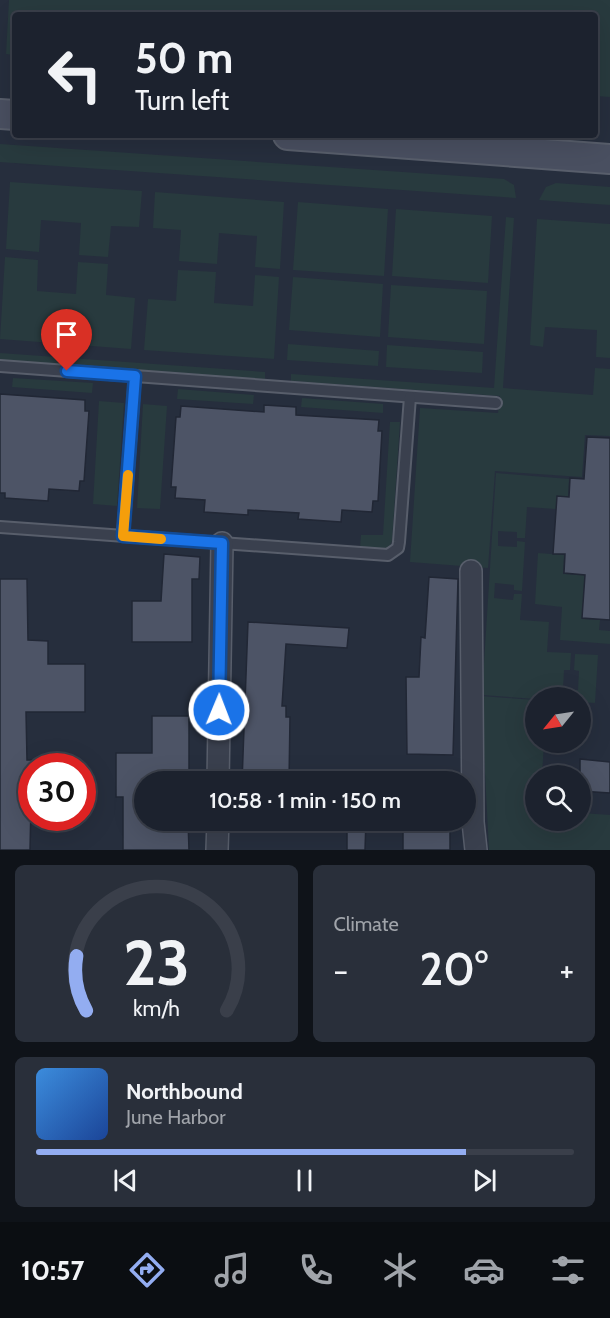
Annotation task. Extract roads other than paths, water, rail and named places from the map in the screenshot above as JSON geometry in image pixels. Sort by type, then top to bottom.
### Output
[{"type":"street","points":[[348,138],[610,159]]},
{"type":"street","points":[[218,771],[222,543]]},
{"type":"street","points":[[471,571],[476,850]]},
{"type":"street","points":[[217,850],[218,831]]},
{"type":"lane","points":[[0,366],[496,403]]},
{"type":"lane","points":[[123,536],[135,376]]},
{"type":"lane","points":[[0,527],[383,555],[394,552],[399,542],[410,397]]}]
